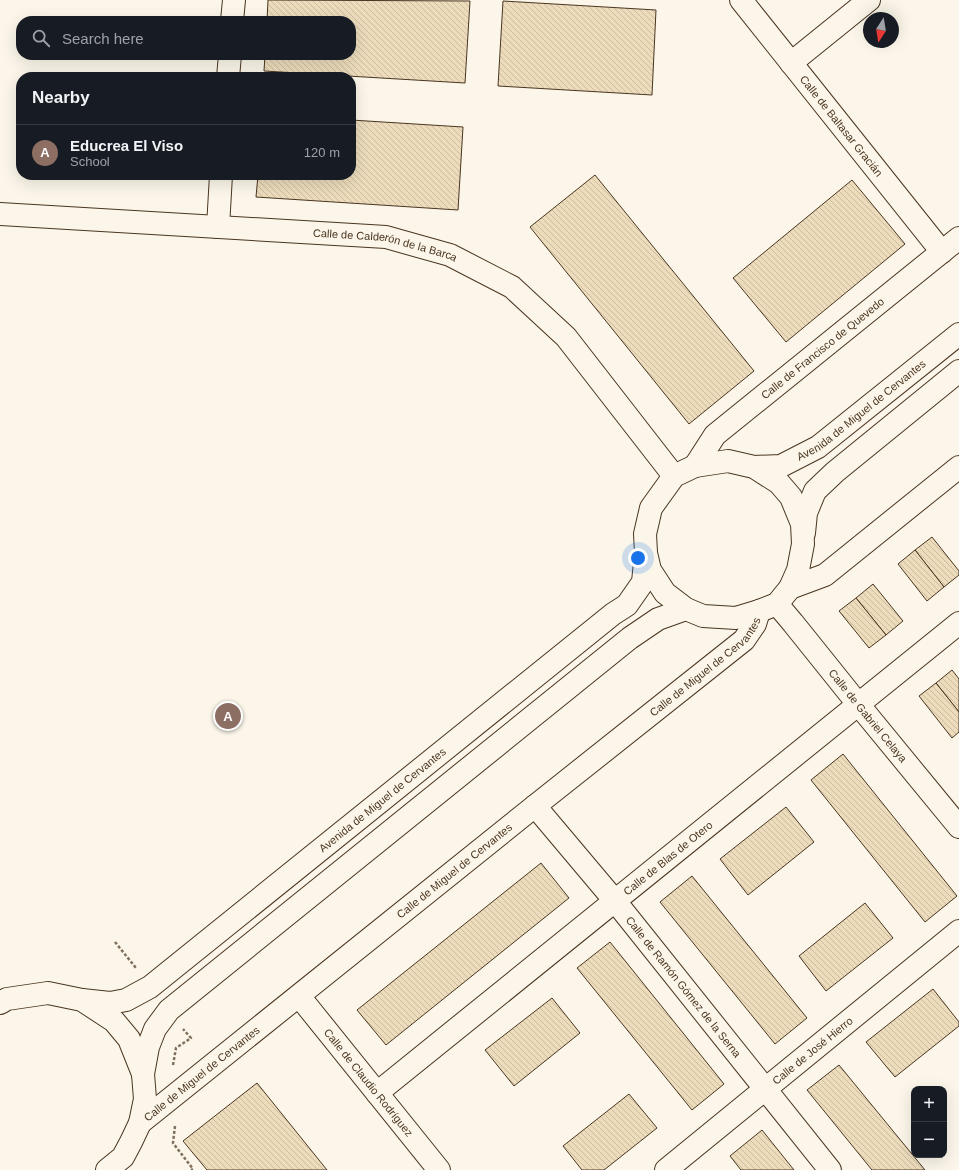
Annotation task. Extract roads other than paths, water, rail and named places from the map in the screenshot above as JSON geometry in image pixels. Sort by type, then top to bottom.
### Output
[{"type":"street","points":[[232,16],[234,0]]},
{"type":"street","name":"Calle de Baltasar Gracián","points":[[741,0],[942,252]]},
{"type":"street","points":[[791,62],[869,0]]},
{"type":"street","points":[[228,72],[230,60]]},
{"type":"street","points":[[218,227],[221,180]]},
{"type":"street","name":"Calle de Calderón de la Barca","points":[[0,214],[386,238],[450,255],[512,287],[566,336],[674,476]]},
{"type":"street","name":"Calle de Francisco de Quevedo","points":[[695,466],[715,435],[959,238]]},
{"type":"street","name":"Avenida de Miguel de Cervantes","points":[[754,467],[781,466],[818,447],[959,334]]},
{"type":"street","points":[[803,544],[806,513],[815,491],[834,472],[959,372]]},
{"type":"street","points":[[803,544],[802,524],[791,497],[780,484],[754,467],[728,461],[695,466],[674,476],[651,508],[645,534],[646,553],[650,570],[665,593],[686,609],[703,616],[736,618],[776,601],[825,574],[959,467]]},
{"type":"street","name":"Calle de Miguel de Cervantes","points":[[140,1123],[744,640],[755,624],[776,601],[798,570],[803,544]]},
{"type":"street","name":"Avenida de Miguel de Cervantes","points":[[82,1000],[110,1002],[126,1000],[157,982],[613,614],[627,605],[643,582],[646,553]]},
{"type":"street","name":"Calle de Gabriel Celaya","points":[[776,601],[959,827]]},
{"type":"street","points":[[107,1170],[123,1157],[140,1123],[145,1099],[143,1074],[148,1047],[155,1029],[169,1010],[630,638],[658,619],[686,609]]},
{"type":"street","name":"Calle de Blas de Otero","points":[[377,1093],[959,623]]},
{"type":"street","name":"Calle de Ramón Gómez de la Serna","points":[[535,806],[615,901],[830,1170]]},
{"type":"street","name":"Calle de José Hierro","points":[[666,1170],[766,1090],[959,931]]},
{"type":"street","points":[[2,1001],[48,993],[82,1000],[114,1021],[129,1039],[143,1074]]},
{"type":"street","name":"Calle de Claudio Rodríguez","points":[[298,996],[439,1170]]},
{"type":"street","points":[[131,1142],[133,1170]]},
{"type":"place","name":"Educrea El Viso","points":[[228,716]]}]
